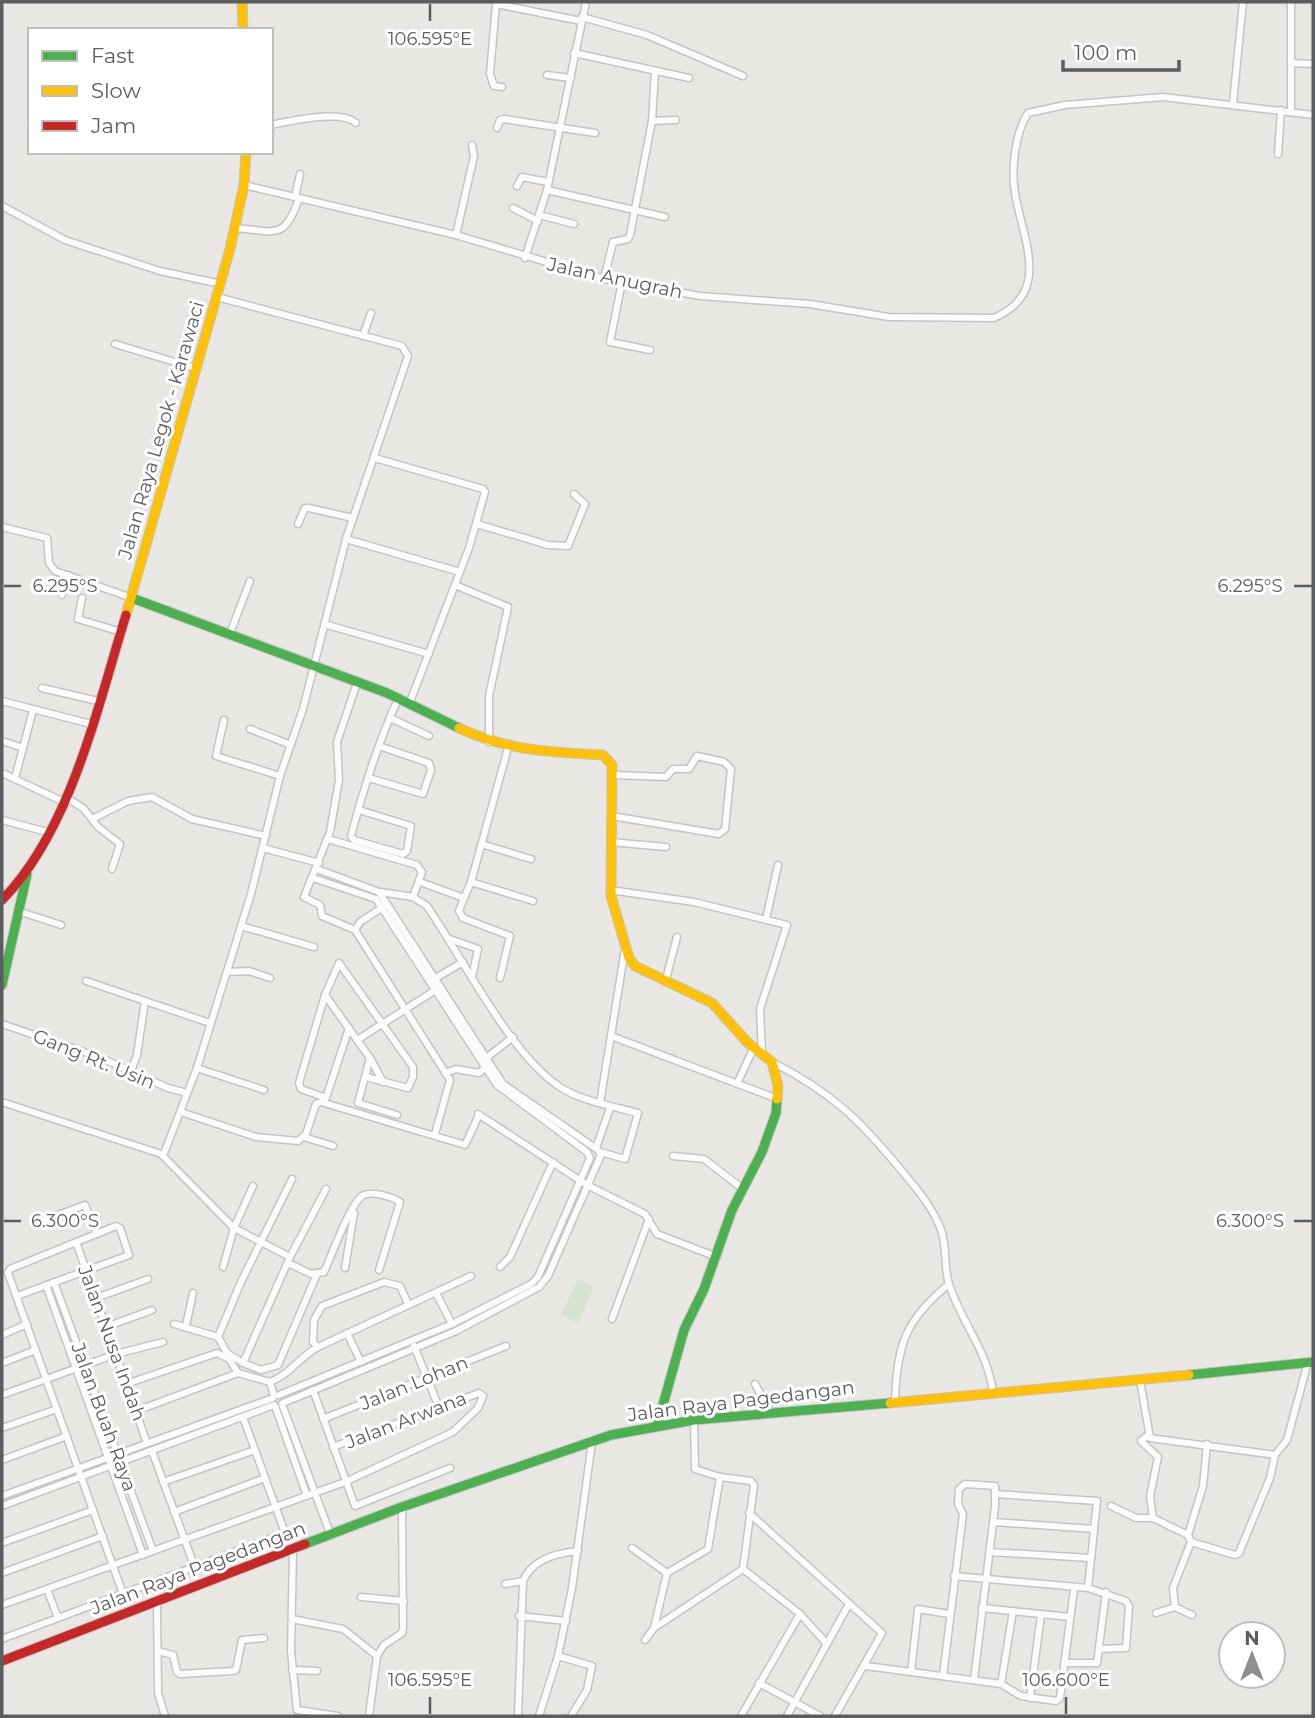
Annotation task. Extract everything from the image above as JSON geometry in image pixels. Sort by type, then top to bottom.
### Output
[{"type":"street","points":[[242,2],[243,28]]},
{"type":"street","points":[[524,258],[547,186],[586,2]]},
{"type":"street","points":[[1243,2],[1233,103],[1313,115]]},
{"type":"street","points":[[1291,2],[1291,112]]},
{"type":"street","points":[[502,87],[494,86],[490,74],[496,4],[582,19],[647,35],[743,76]]},
{"type":"street","points":[[574,54],[689,78]]},
{"type":"street","points":[[1291,63],[1313,64]]},
{"type":"street","points":[[604,279],[613,242],[629,237],[652,121],[655,71]]},
{"type":"street","points":[[547,75],[571,78]]},
{"type":"street","name":"Jalan Anugrah","points":[[244,185],[456,235],[524,258],[604,279],[700,296],[810,304],[889,317],[994,318],[1008,311],[1030,279],[1032,263],[1014,191],[1020,127],[1028,113],[1065,105],[1163,97],[1233,103]]},
{"type":"street","points":[[1278,154],[1281,110]]},
{"type":"street","points":[[273,125],[314,117],[349,119],[356,123]]},
{"type":"street","points":[[497,128],[500,120],[504,120],[595,133]]},
{"type":"street","points":[[652,121],[676,120]]},
{"type":"street","points":[[456,235],[474,156],[472,145]]},
{"type":"street","name":"Jalan Raya Legok - Karawaci","points":[[2,900],[28,872],[51,832],[91,724],[132,598],[198,369],[235,228],[244,185],[246,154]]},
{"type":"street","points":[[235,228],[281,230],[291,222],[300,174]]},
{"type":"street","points":[[517,186],[522,177],[635,211],[665,217]]},
{"type":"street","points":[[2,206],[65,240],[160,271],[221,284]]},
{"type":"street","points":[[513,208],[538,218],[573,224]]},
{"type":"street","points":[[622,282],[610,342],[650,351]]},
{"type":"street","points":[[163,1156],[197,1068],[227,972],[346,539],[408,356],[402,346],[217,298]]},
{"type":"street","points":[[363,336],[371,313]]},
{"type":"street","points":[[115,344],[198,369]]},
{"type":"street","points":[[375,458],[483,489],[477,524],[410,702]]},
{"type":"street","points":[[477,524],[548,545],[568,546],[585,504],[574,494]]},
{"type":"street","points":[[298,524],[305,508],[353,518]]},
{"type":"street","points":[[2,527],[47,538],[51,568],[410,702],[489,743],[508,748],[603,755],[612,765],[613,775],[610,890],[625,949],[635,966],[712,1003],[772,1062],[811,1082],[836,1100],[869,1131],[926,1199],[946,1244],[949,1284],[984,1352],[993,1392]]},
{"type":"street","points":[[346,539],[460,572]]},
{"type":"street","points":[[62,595],[68,575]]},
{"type":"street","points":[[229,636],[250,581]]},
{"type":"street","points":[[455,585],[508,607],[489,696],[489,743]]},
{"type":"street","points":[[82,598],[78,619],[121,632]]},
{"type":"street","points":[[324,624],[429,654]]},
{"type":"street","points":[[357,683],[337,742],[339,780],[328,839],[304,898],[320,905],[322,915],[355,930],[445,1073],[450,1083],[435,1134]]},
{"type":"street","points":[[42,688],[98,701]]},
{"type":"street","points":[[359,810],[411,826],[407,852],[403,854],[354,840],[351,836],[359,810],[369,778],[399,698]]},
{"type":"street","points":[[2,701],[91,724]]},
{"type":"street","points":[[15,778],[33,710]]},
{"type":"street","points":[[390,718],[429,736]]},
{"type":"street","points":[[224,720],[216,755],[281,776]]},
{"type":"street","points":[[250,729],[291,746]]},
{"type":"street","points":[[2,741],[23,748]]},
{"type":"street","points":[[369,778],[423,794],[431,770],[429,763],[382,747]]},
{"type":"street","points":[[500,978],[510,936],[463,918],[459,911],[471,882],[508,748]]},
{"type":"street","points":[[612,816],[719,834],[725,829],[731,769],[724,762],[697,756],[691,768],[673,769],[666,777],[613,775]]},
{"type":"street","points":[[2,773],[65,800],[92,819],[120,844],[112,869]]},
{"type":"street","points":[[92,819],[128,800],[152,797],[192,819],[266,836]]},
{"type":"street","points":[[2,820],[51,832]]},
{"type":"street","points":[[328,839],[417,865],[422,872],[413,897]]},
{"type":"street","points":[[611,842],[666,847]]},
{"type":"street","points":[[481,844],[531,859]]},
{"type":"street","points":[[2,1496],[148,1443],[313,1390],[413,1344],[534,1281],[584,1183],[589,1154],[510,1097],[372,896],[318,866],[263,848]]},
{"type":"street","points":[[766,919],[778,865]]},
{"type":"street","points":[[2,985],[28,872]]},
{"type":"street","points":[[313,878],[413,897],[427,906],[513,1037],[557,1085],[610,1108],[638,1113],[625,1158],[598,1150],[515,1095],[484,1062]]},
{"type":"street","points":[[471,882],[533,901]]},
{"type":"street","points":[[423,883],[464,898]]},
{"type":"street","points":[[610,890],[694,902],[788,926],[760,1009],[758,1049],[737,1084]]},
{"type":"street","points":[[372,896],[379,892]]},
{"type":"street","points":[[379,892],[434,979],[436,990]]},
{"type":"street","points":[[355,930],[360,922],[388,903]]},
{"type":"street","points":[[18,911],[61,925]]},
{"type":"street","points":[[240,926],[314,947]]},
{"type":"street","points":[[666,979],[677,937]]},
{"type":"street","points":[[450,939],[478,949],[472,977]]},
{"type":"street","points":[[600,1103],[625,949]]},
{"type":"street","points":[[434,979],[463,962]]},
{"type":"street","points":[[349,1028],[326,1098],[301,1088],[299,1083],[325,995],[339,963],[412,1067],[413,1075],[408,1088],[366,1077]]},
{"type":"street","points":[[227,972],[249,971],[270,978]]},
{"type":"street","points":[[86,981],[210,1023]]},
{"type":"street","points":[[357,1040],[436,990]]},
{"type":"street","points":[[325,995],[370,1058],[383,1083]]},
{"type":"street","points":[[131,1071],[137,1055],[145,1001]]},
{"type":"street","name":"Gang Rt. Usin","points":[[2,1024],[99,1057],[187,1093]]},
{"type":"street","points":[[611,1036],[778,1099]]},
{"type":"street","points":[[445,1073],[456,1069],[479,1073],[484,1062],[513,1037]]},
{"type":"street","points":[[370,1058],[358,1102],[397,1115]]},
{"type":"street","points":[[657,1426],[684,1330],[716,1257],[732,1210],[762,1152],[776,1113],[778,1099],[772,1062]]},
{"type":"street","points":[[197,1068],[264,1090]]},
{"type":"street","points":[[2,1102],[163,1156],[234,1228],[317,1275]]},
{"type":"street","points":[[304,1137],[316,1104],[321,1102],[465,1145],[478,1114],[584,1183],[622,1201],[649,1219],[657,1234],[716,1257]]},
{"type":"street","points":[[2,1506],[243,1417],[361,1362],[456,1331],[544,1283],[598,1150],[610,1108]]},
{"type":"street","points":[[181,1112],[256,1137],[290,1142],[304,1137],[333,1146]]},
{"type":"street","points":[[673,1156],[704,1158],[743,1189]]},
{"type":"street","points":[[500,1267],[510,1257],[553,1162]]},
{"type":"street","points":[[218,1337],[259,1242],[292,1179]]},
{"type":"street","points":[[223,1268],[234,1228],[253,1186]]},
{"type":"street","points":[[243,1363],[289,1260],[326,1189]]},
{"type":"street","points":[[174,1324],[218,1337],[227,1353],[243,1363],[261,1370],[278,1365],[317,1275],[324,1272],[361,1196],[370,1194],[400,1202],[379,1270]]},
{"type":"street","points":[[34,1224],[85,1205],[97,1234]]},
{"type":"street","points":[[345,1269],[354,1208]]},
{"type":"street","points":[[611,1319],[649,1219]]},
{"type":"street","points":[[17,1296],[129,1253],[118,1226],[10,1269],[8,1274],[123,1594]]},
{"type":"street","name":"Jalan Nusa Indah","points":[[76,1242],[148,1443]]},
{"type":"street","points":[[136,1411],[239,1373],[270,1382],[284,1377],[305,1354],[471,1276]]},
{"type":"street","points":[[96,1298],[148,1279]]},
{"type":"street","name":"Jalan Buah Raya","points":[[54,1282],[153,1551]]},
{"type":"street","points":[[318,1347],[313,1342],[314,1320],[322,1306],[384,1282],[400,1286],[408,1304]]},
{"type":"street","points":[[895,1401],[897,1360],[901,1344],[924,1306],[949,1284]]},
{"type":"street","name":"Jalan Buah Raya","points":[[46,1285],[143,1555]]},
{"type":"street","points":[[186,1326],[193,1293]]},
{"type":"street","points":[[436,1293],[452,1324]]},
{"type":"street","points":[[106,1327],[152,1310]]},
{"type":"street","points":[[2,1335],[27,1324]]},
{"type":"street","points":[[347,1333],[361,1362]]},
{"type":"street","points":[[2,1395],[116,1354],[163,1342]]},
{"type":"street","points":[[413,1344],[438,1405]]},
{"type":"street","name":"Jalan Lohan","points":[[323,1419],[506,1346]]},
{"type":"street","points":[[2,1363],[36,1350]]},
{"type":"street","points":[[126,1384],[217,1353],[229,1359],[239,1373]]},
{"type":"street","points":[[1111,1506],[1136,1518],[1153,1518],[1190,1539],[1235,1555],[1239,1553],[1270,1478],[1275,1455],[1287,1440],[1310,1362]]},
{"type":"street","name":"Jalan Raya Pagedangan","points":[[2,1661],[402,1507],[592,1442],[657,1426],[694,1420],[1310,1362]]},
{"type":"street","points":[[1140,1380],[1148,1435],[1153,1439],[1275,1455]]},
{"type":"street","points":[[270,1382],[331,1536]]},
{"type":"street","points":[[755,1384],[771,1413]]},
{"type":"street","points":[[313,1390],[355,1506],[450,1468]]},
{"type":"street","name":"Jalan Arwana","points":[[333,1447],[438,1405],[479,1392],[483,1396],[481,1403],[453,1432],[345,1482]]},
{"type":"street","points":[[277,1401],[307,1496]]},
{"type":"street","points":[[2,1428],[57,1409]]},
{"type":"street","points":[[2,1639],[195,1569],[285,1533],[243,1417]]},
{"type":"street","points":[[645,1640],[654,1628],[743,1569],[753,1482],[720,1477],[695,1469],[694,1420]]},
{"type":"street","points":[[1148,1435],[1141,1441],[1158,1457],[1150,1496],[1153,1518]]},
{"type":"street","points":[[2,1460],[67,1436]]},
{"type":"street","points":[[539,1716],[566,1621],[592,1442]]},
{"type":"street","points":[[1175,1607],[1173,1588],[1190,1539],[1203,1486],[1207,1444]]},
{"type":"street","points":[[163,1482],[255,1450]]},
{"type":"street","points":[[152,1451],[195,1569]]},
{"type":"street","points":[[654,1628],[667,1573],[708,1549],[720,1477]]},
{"type":"street","points":[[174,1512],[265,1478]]},
{"type":"street","points":[[2,1605],[345,1482]]},
{"type":"street","points":[[943,1676],[963,1514],[957,1502],[961,1485],[995,1486],[974,1680]]},
{"type":"street","points":[[996,1494],[1097,1501],[1088,1588]]},
{"type":"street","points":[[369,1716],[377,1656],[384,1645],[402,1633],[402,1507]]},
{"type":"street","points":[[2,1543],[93,1510]]},
{"type":"street","points":[[750,1513],[883,1633],[835,1716]]},
{"type":"street","points":[[993,1522],[1094,1529]]},
{"type":"street","points":[[2,1573],[103,1536]]},
{"type":"street","points":[[632,1548],[667,1573]]},
{"type":"street","points":[[293,1551],[292,1670],[297,1710],[336,1716]]},
{"type":"street","points":[[518,1716],[519,1616],[523,1581],[530,1569],[554,1553],[578,1551]]},
{"type":"street","points":[[989,1552],[1090,1558]]},
{"type":"street","points":[[743,1569],[800,1614],[827,1644]]},
{"type":"street","points":[[954,1576],[1106,1592],[1129,1604],[1128,1642],[1126,1648],[1100,1649]]},
{"type":"street","points":[[505,1584],[523,1581]]},
{"type":"street","points":[[47,1589],[58,1618]]},
{"type":"street","points":[[866,1666],[1001,1684],[1021,1696],[1059,1700],[1074,1589]]},
{"type":"street","points":[[1064,1663],[1097,1662],[1106,1592]]},
{"type":"street","points":[[361,1597],[404,1601]]},
{"type":"street","points":[[157,1602],[158,1693],[165,1716]]},
{"type":"street","points":[[787,1716],[849,1604]]},
{"type":"street","points":[[1156,1613],[1175,1607],[1192,1615]]},
{"type":"street","points":[[982,1608],[1070,1617]]},
{"type":"street","points":[[911,1672],[918,1609],[949,1614]]},
{"type":"street","points":[[1001,1684],[1013,1611]]},
{"type":"street","points":[[740,1716],[800,1614]]},
{"type":"street","points":[[1030,1698],[1041,1615]]},
{"type":"street","points":[[519,1616],[566,1621]]},
{"type":"street","points":[[292,1619],[343,1629],[377,1656]]},
{"type":"street","points":[[158,1651],[173,1655],[177,1672],[180,1674],[231,1671],[236,1670],[239,1663],[242,1640],[264,1638]]},
{"type":"street","points":[[558,1656],[592,1666],[587,1690],[571,1716]]},
{"type":"street","points":[[292,1670],[317,1671]]},
{"type":"street","points":[[759,1683],[820,1716]]},
{"type":"green space","points":[[578,1279],[594,1287],[578,1323],[561,1315]]},
{"type":"traffic: fast","points":[[132,598],[387,693],[459,728]]},
{"type":"traffic: fast","points":[[2,985],[27,874]]},
{"type":"traffic: fast","points":[[657,1426],[684,1330],[704,1289],[732,1210],[762,1152],[776,1113],[777,1099]]},
{"type":"traffic: fast","points":[[1189,1375],[1313,1362]]},
{"type":"traffic: fast","points":[[305,1544],[402,1507],[611,1435],[694,1420],[890,1403]]},
{"type":"traffic: slow","points":[[242,2],[243,28]]},
{"type":"traffic: slow","points":[[126,615],[230,249],[244,185],[246,154]]},
{"type":"traffic: slow","points":[[459,728],[512,746],[603,755],[612,765],[611,896],[629,958],[635,966],[712,1003],[748,1043],[772,1062],[778,1086],[777,1099]]},
{"type":"traffic: slow","points":[[890,1403],[1189,1375]]},
{"type":"traffic: jam","points":[[2,900],[26,871],[64,804],[92,728],[126,615]]},
{"type":"traffic: jam","points":[[2,1661],[305,1544]]}]
